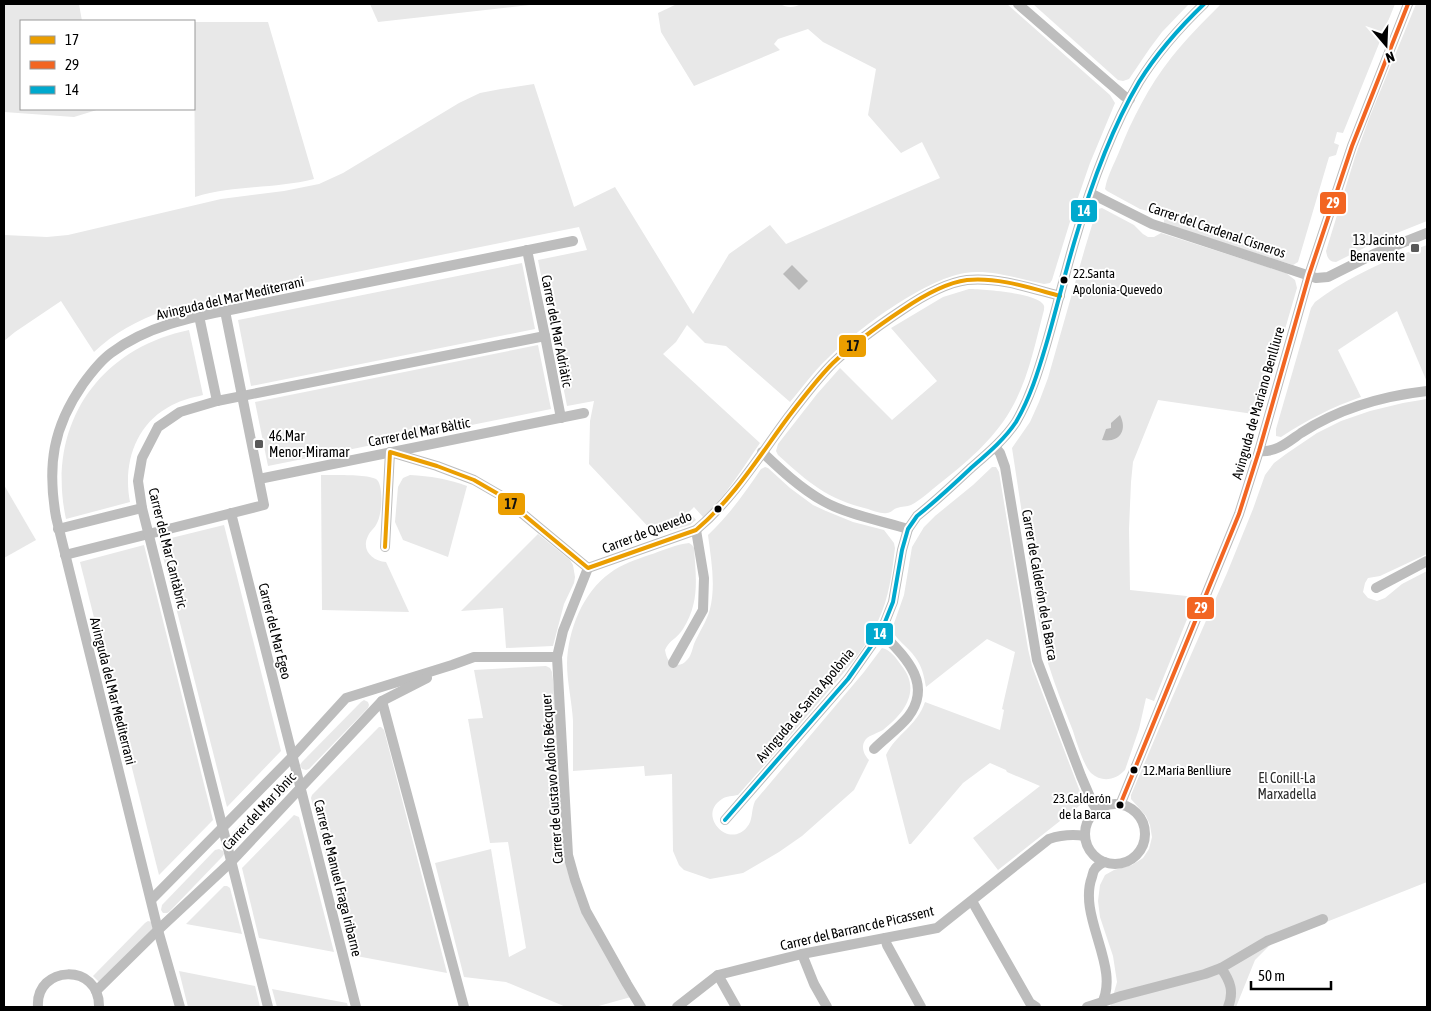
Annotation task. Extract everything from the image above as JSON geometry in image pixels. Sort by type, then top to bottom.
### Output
[{"type":"street","points":[[1018,4],[1124,96],[1130,99]]},
{"type":"street","name":"Avinguda de Santa Apolònia","points":[[725,820],[848,679],[881,632],[893,602],[902,550],[908,528],[918,516],[995,447],[1014,424],[1026,403],[1036,379],[1074,243],[1090,193],[1112,136],[1140,81],[1161,51],[1204,4]]},
{"type":"street","name":"Avinguda de Mariano Benlliure","points":[[1120,805],[1239,514],[1260,451],[1309,276],[1352,146],[1408,4]]},
{"type":"street","name":"Carrer del Cardenal Cisneros","points":[[1090,193],[1152,224],[1309,276]]},
{"type":"street","points":[[1309,276],[1316,278],[1328,277],[1374,254],[1427,233]]},
{"type":"street","name":"Avinguda del Mar Mediterrani","points":[[180,1007],[150,900],[58,529],[52,483],[55,448],[58,431],[71,401],[95,368],[110,354],[133,338],[160,326],[225,310],[572,240]]},
{"type":"street","name":"Carrer del Mar Adriàtic","points":[[526,250],[545,336],[560,418]]},
{"type":"street","name":"Carrer de Quevedo","points":[[588,568],[696,530],[711,518],[790,414],[832,364],[880,324],[932,292],[968,280],[1012,283],[1060,296]]},
{"type":"street","points":[[65,555],[264,505],[225,310]]},
{"type":"street","points":[[199,316],[217,401]]},
{"type":"street","name":"Carrer del Mar Cantàbric","points":[[268,1007],[142,508],[138,481],[142,458],[158,427],[180,412],[217,401],[545,336]]},
{"type":"street","points":[[1260,451],[1267,452],[1278,448],[1318,422],[1340,412],[1388,398],[1427,391]]},
{"type":"street","name":"Carrer del Mar Bàltic","points":[[259,478],[584,413]]},
{"type":"street","name":"Carrer de Calderón de la Barca","points":[[995,447],[1000,453],[1005,467],[1038,660],[1081,776],[1097,810]]},
{"type":"street","points":[[385,547],[390,452],[474,480],[500,495],[588,568]]},
{"type":"street","points":[[762,452],[806,491],[825,503],[908,528]]},
{"type":"street","points":[[58,529],[142,508]]},
{"type":"street","name":"Carrer del Mar Egeo","points":[[231,513],[293,756]]},
{"type":"street","points":[[673,663],[702,610],[704,578],[696,530]]},
{"type":"street","points":[[1376,588],[1427,561]]},
{"type":"street","name":"Carrer de Gustavo Adolfo Bécquer","points":[[588,568],[563,632],[557,657],[568,855],[586,910],[641,1007]]},
{"type":"street","points":[[874,749],[907,718],[916,704],[918,692],[917,679],[910,664],[881,632]]},
{"type":"street","name":"Carrer del Mar Jònic","points":[[150,900],[224,828],[346,698],[474,657],[557,657]]},
{"type":"street","name":"Carrer del Mar Jònic","points":[[96,991],[231,862],[382,701],[452,665]]},
{"type":"street","points":[[382,701],[464,1007]]},
{"type":"street","name":"Carrer de Manuel Fraga Iribarne","points":[[293,756],[356,1007]]},
{"type":"street","points":[[1112,804],[1120,805],[1130,808],[1137,814],[1145,832],[1144,842],[1132,858],[1114,864],[1104,862],[1091,851],[1085,836],[1086,826],[1090,817],[1097,810],[1112,804]]},
{"type":"street","name":"Carrer del Barranc de Picassent","points":[[677,1007],[718,975],[802,954],[937,928],[1049,839],[1072,834],[1085,836]]},
{"type":"street","points":[[1101,1005],[1106,985],[1105,968],[1088,898],[1090,883],[1095,869],[1104,862]]},
{"type":"street","points":[[972,901],[1030,1003],[1036,1007]]},
{"type":"street","points":[[1088,1007],[1101,1005],[1121,996],[1222,968],[1267,941],[1323,919]]},
{"type":"street","points":[[885,938],[921,1007]]},
{"type":"street","points":[[802,954],[826,1007]]},
{"type":"street","points":[[1222,968],[1230,980],[1231,999],[1228,1007]]},
{"type":"street","points":[[38,1007],[44,985],[52,978],[62,974],[82,977],[90,983],[96,991],[99,1007]]},
{"type":"street","points":[[718,975],[736,1007]]},
{"type":"green space","points":[[4,4],[79,4],[82,20],[20,20],[20,110],[97,110],[74,117],[4,112]]},
{"type":"green space","points":[[370,4],[538,4],[378,22]]},
{"type":"green space","points":[[677,4],[780,4],[791,7],[801,4],[1007,4],[1110,95],[1115,103],[1090,163],[1050,283],[1044,284],[1005,275],[975,272],[948,277],[930,285],[873,320],[840,347],[812,375],[790,402],[726,346],[705,343],[687,325],[676,342],[663,354],[760,443],[726,491],[703,517],[694,507],[689,512],[696,520],[690,525],[656,535],[589,464],[590,421],[594,401],[567,406],[538,260],[587,250],[579,227],[164,311],[127,328],[94,352],[61,301],[4,341],[4,235],[47,237],[68,235],[221,199],[284,191],[319,184],[343,173],[459,103],[480,93],[501,89],[534,84],[574,207],[615,187],[693,314],[729,254],[770,225],[786,244],[940,178],[922,142],[901,153],[868,115],[876,69],[823,42],[808,29],[778,39],[774,44],[780,50],[694,86],[661,32],[658,13]]},
{"type":"green space","points":[[1033,4],[1189,4],[1162,32],[1129,79],[1123,81],[1118,80]]},
{"type":"green space","points":[[1221,4],[1395,4],[1343,133],[1337,132],[1334,143],[1339,145],[1336,155],[1329,157],[1298,262],[1293,265],[1164,224],[1164,220],[1159,214],[1140,209],[1105,189],[1109,175],[1130,127],[1155,80],[1183,44]]},
{"type":"green space","points":[[1416,4],[1427,4],[1427,221],[1382,239],[1334,262],[1329,259],[1326,251],[1355,157]]},
{"type":"green space","points":[[195,22],[268,22],[314,179],[209,193],[195,197]]},
{"type":"green space","points":[[1102,208],[1134,225],[1148,237],[1154,237],[1161,233],[1286,273],[1295,280],[1297,288],[1260,415],[1158,400],[1133,462],[1129,529],[1130,590],[1196,597],[1154,701],[1146,698],[1139,729],[1125,770],[1109,779],[1095,776],[1086,765],[1051,672],[1040,627],[1034,591],[1041,590],[1039,580],[1032,579],[1012,448],[1030,422],[1048,378],[1096,212]]},
{"type":"green space","points":[[1427,245],[1427,382],[1397,311],[1338,350],[1361,397],[1320,414],[1281,437],[1276,436],[1276,429],[1311,308],[1315,302],[1369,269]]},
{"type":"green space","points":[[522,263],[535,329],[251,386],[238,320]]},
{"type":"green space","points":[[969,289],[1007,292],[1029,297],[1042,303],[1044,310],[1022,387],[1010,411],[978,451],[959,468],[915,503],[888,513],[882,513],[854,505],[819,489],[778,455],[776,451],[778,444],[840,368],[892,420],[937,381],[891,328],[943,297]]},
{"type":"green space","points":[[189,330],[203,395],[171,406],[156,416],[146,426],[139,437],[130,461],[128,488],[130,502],[66,519],[62,485],[64,453],[72,424],[86,397],[104,374],[128,355],[156,340]]},
{"type":"green space","points":[[538,345],[551,409],[268,466],[255,402]]},
{"type":"green space","name":"El Conill-La Marxadella","points":[[1427,399],[1427,554],[1380,576],[1368,578],[1363,592],[1368,598],[1377,601],[1385,598],[1402,584],[1427,571],[1427,882],[1271,944],[1255,960],[1236,1007],[1110,1007],[1117,982],[1113,956],[1100,917],[1098,901],[1100,885],[1105,875],[1114,870],[1132,865],[1143,858],[1149,849],[1152,837],[1150,825],[1146,816],[1131,799],[1131,795],[1227,573],[1265,475],[1274,463],[1286,454],[1317,433],[1341,421],[1370,411]]},
{"type":"green space","points":[[765,467],[813,505],[853,522],[884,530],[894,543],[894,557],[885,603],[867,641],[840,678],[738,795],[724,798],[715,806],[712,813],[718,828],[732,835],[740,833],[747,827],[755,801],[882,648],[893,655],[907,674],[910,692],[908,701],[898,717],[883,730],[870,736],[864,742],[863,750],[869,760],[854,790],[802,836],[779,852],[743,873],[710,879],[684,870],[679,865],[673,851],[672,774],[645,776],[644,766],[573,771],[573,721],[567,670],[568,650],[570,638],[579,613],[592,590],[600,581],[629,562],[674,546],[689,543],[694,548],[696,580],[692,609],[683,629],[665,650],[666,656],[672,663],[678,665],[685,662],[707,618],[712,600],[712,572],[708,535],[736,503],[761,469]]},
{"type":"green space","points":[[992,467],[996,467],[999,472],[1032,666],[1084,802],[998,870],[973,838],[1040,786],[990,763],[963,783],[909,844],[886,755],[895,741],[912,724],[925,702],[1000,730],[1004,710],[1002,709],[1015,652],[987,639],[926,687],[917,660],[892,629],[904,595],[912,547],[924,527]]},
{"type":"green space","points":[[321,475],[366,476],[372,477],[379,482],[381,500],[379,519],[368,536],[366,546],[372,557],[386,562],[409,612],[322,610]]},
{"type":"green space","points":[[410,475],[439,478],[467,486],[448,557],[403,540],[395,522],[398,487],[403,478]]},
{"type":"green space","points":[[4,485],[36,540],[4,558]]},
{"type":"green space","points":[[224,525],[281,751],[227,807],[159,541]]},
{"type":"green space","points":[[538,534],[570,560],[573,565],[574,583],[564,604],[553,646],[506,648],[503,608],[461,611]]},
{"type":"green space","points":[[144,545],[213,820],[159,875],[80,562]]},
{"type":"green space","points":[[546,666],[552,672],[557,713],[557,819],[567,869],[579,905],[631,997],[595,1007],[566,1007],[506,982],[464,977],[435,863],[491,849],[509,957],[526,948],[508,842],[490,843],[468,719],[483,718],[474,670]]},
{"type":"green space","points":[[364,700],[368,702],[368,708],[309,769],[302,769],[300,765],[302,762]]},
{"type":"green space","points":[[379,727],[384,730],[447,973],[351,955],[311,798]]},
{"type":"green space","points":[[288,778],[292,780],[292,786],[239,840],[233,840],[231,838],[232,833]]},
{"type":"green space","points":[[294,815],[299,817],[334,952],[259,938],[242,868]]},
{"type":"green space","points":[[215,850],[223,851],[222,857],[169,912],[163,913],[161,910],[162,905]]},
{"type":"green space","points":[[224,886],[230,888],[242,934],[186,924]]},
{"type":"green space","points":[[148,921],[152,922],[152,929],[100,983],[93,976]]},
{"type":"green space","points":[[179,971],[255,986],[260,1007],[188,1007]]},
{"type":"green space","points":[[272,989],[347,1003],[348,1007],[277,1007]]},
{"type":"shaded area","points":[[792,265],[808,281],[799,290],[783,274]]},
{"type":"shaded area","points":[[1120,415],[1123,426],[1120,435],[1113,440],[1102,440],[1106,429],[1111,428],[1111,423]]},
{"type":"transit line","name":"14","points":[[725,820],[848,679],[881,632],[893,602],[902,550],[908,529],[917,516],[995,446],[1016,422],[1037,375],[1080,222],[1110,140],[1146,71],[1169,41],[1204,4]]},
{"type":"transit line","name":"29","points":[[1120,805],[1239,514],[1309,275],[1352,146],[1408,4]]},
{"type":"transit line","name":"17","points":[[385,547],[390,452],[437,466],[474,480],[500,495],[588,568],[696,530],[710,518],[734,490],[794,409],[827,369],[858,342],[909,305],[941,287],[979,279],[1003,282],[1060,296]]},
{"type":"place","name":"13.Jacinto Benavente","points":[[1415,248]]},
{"type":"place","name":"22.Santa Apolonia-Quevedo","points":[[1064,280]]},
{"type":"place","name":"46.Mar Menor-Miramar","points":[[259,444]]},
{"type":"place","name":"12.María Benlliure","points":[[1134,770]]},
{"type":"place","name":"23.Calderón de la Barca","points":[[1120,805]]}]
